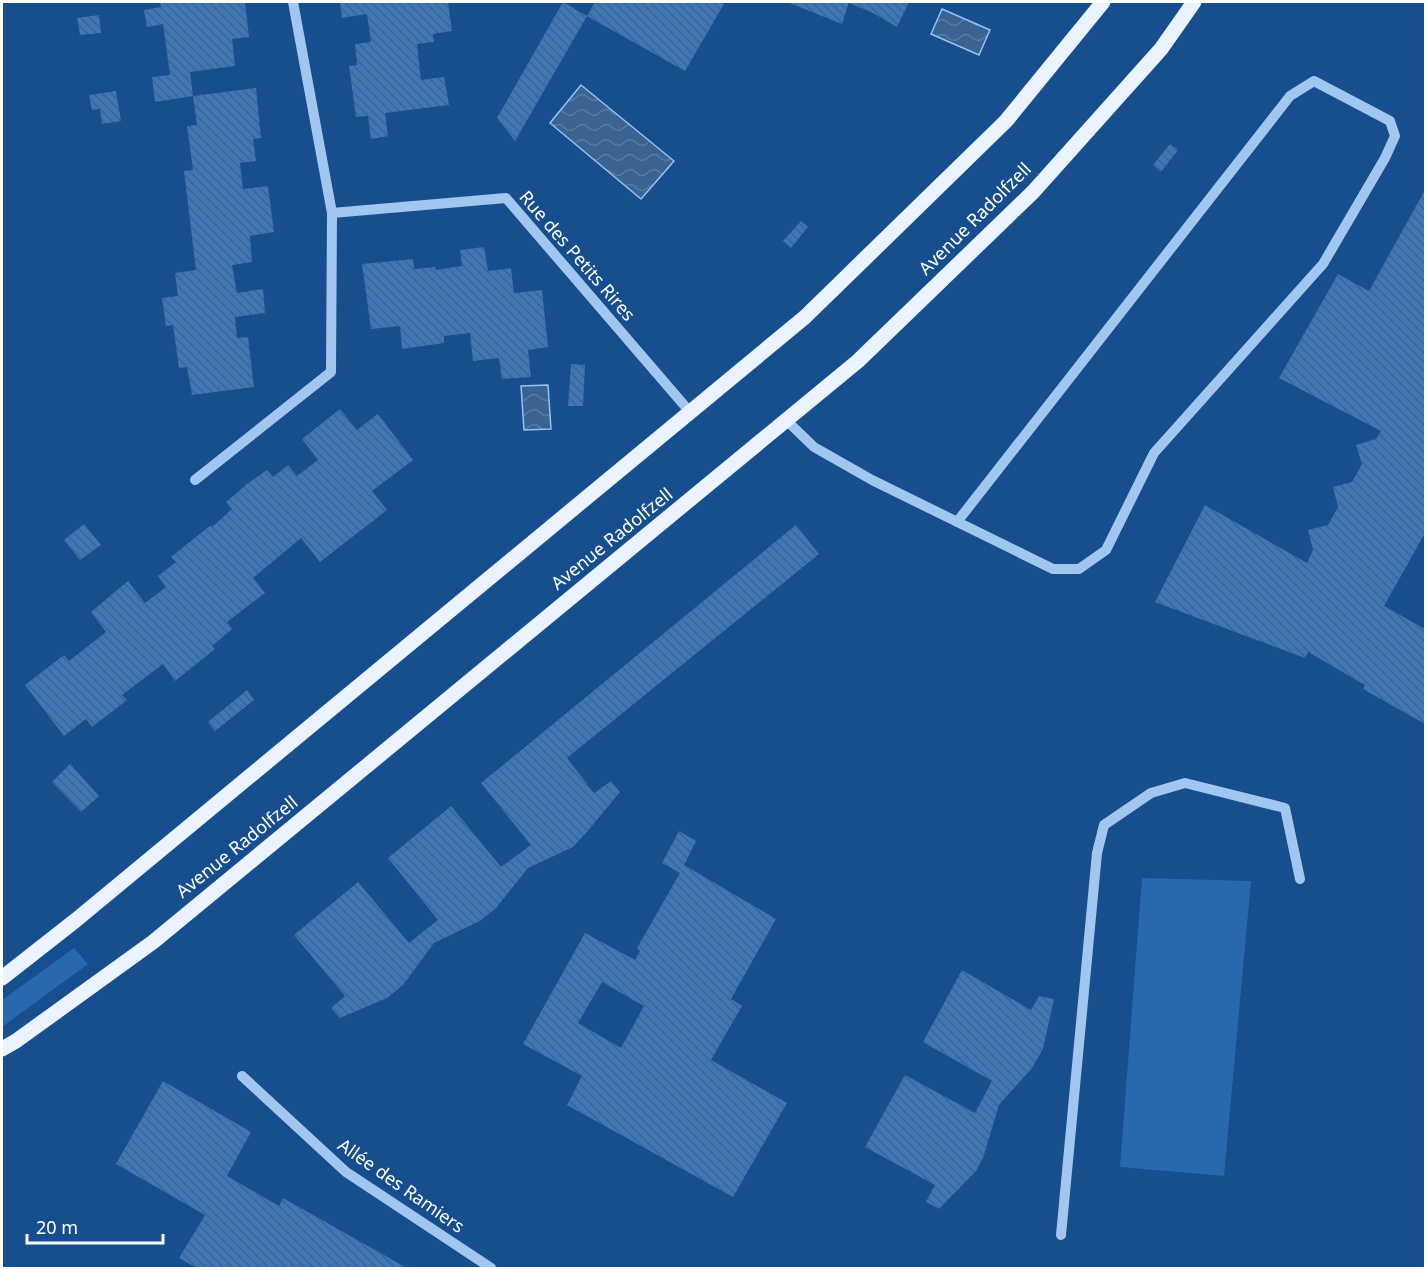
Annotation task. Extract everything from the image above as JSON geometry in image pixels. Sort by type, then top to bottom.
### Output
[{"type":"main road","points":[[2,978],[806,317],[1006,121],[1103,2]]},
{"type":"main road","name":"Avenue Radolfzell","points":[[2,1049],[153,942],[858,361],[1033,192],[1161,49],[1194,2]]},
{"type":"street","points":[[195,480],[331,372],[332,213],[293,2]]},
{"type":"street","points":[[786,420],[814,447],[872,480],[957,522],[1053,568],[1079,569],[1106,550],[1154,453],[1323,264],[1385,158],[1395,136],[1390,122],[1314,81],[1290,96],[957,522]]},
{"type":"street","name":"Rue des Petits Rires","points":[[332,213],[506,198],[690,412]]},
{"type":"street","points":[[1061,1235],[1097,853],[1104,825],[1151,794],[1185,783],[1285,808],[1300,879]]},
{"type":"street","name":"Allée des Ramiers","points":[[242,1076],[346,1172],[491,1269]]},
{"type":"shaded area","points":[[1142,878],[1251,881],[1224,1176],[1120,1167]]},
{"type":"shaded area","points":[[74,948],[88,964],[2,1027],[2,1000]]},
{"type":"water","points":[[942,9],[990,30],[979,55],[931,34]]},
{"type":"water","points":[[581,85],[674,161],[641,199],[550,123]]},
{"type":"water","points":[[548,385],[551,429],[524,430],[521,386]]},
{"type":"building","points":[[160,2],[245,2],[249,37],[232,39],[235,66],[190,72],[193,96],[155,102],[152,77],[170,75],[163,24],[147,27],[144,10],[161,7]]},
{"type":"building","points":[[340,2],[448,2],[452,31],[433,34],[434,42],[417,44],[421,80],[444,77],[449,105],[385,113],[388,136],[371,139],[368,116],[356,117],[349,66],[357,65],[355,44],[371,42],[367,14],[342,18]]},
{"type":"building","points":[[563,2],[587,16],[515,141],[497,118]]},
{"type":"building","points":[[595,2],[719,2],[724,4],[685,71],[587,16]]},
{"type":"building","points":[[787,2],[849,2],[842,24]]},
{"type":"building","points":[[847,2],[909,2],[897,27]]},
{"type":"building","points":[[99,15],[101,33],[80,35],[77,18]]},
{"type":"building","points":[[256,88],[261,138],[253,139],[256,161],[240,163],[243,189],[268,186],[274,232],[250,236],[252,262],[232,265],[237,293],[263,289],[265,313],[235,317],[237,338],[248,337],[254,387],[192,395],[187,367],[179,368],[173,325],[166,326],[162,298],[178,296],[175,273],[196,270],[184,171],[193,170],[187,126],[197,125],[193,96]]},
{"type":"building","points":[[116,91],[121,121],[102,124],[100,109],[92,110],[89,95]]},
{"type":"building","points":[[1170,144],[1178,150],[1161,172],[1153,165]]},
{"type":"building","points":[[1425,190],[1425,533],[1384,606],[1425,629],[1425,724],[1363,689],[1365,685],[1308,652],[1305,658],[1155,602],[1205,505],[1307,563],[1313,550],[1308,530],[1328,525],[1338,507],[1333,487],[1352,482],[1362,464],[1356,445],[1376,439],[1381,431],[1279,378],[1338,274],[1369,291]]},
{"type":"building","points":[[801,221],[808,227],[791,248],[783,241]]},
{"type":"building","points":[[484,247],[488,271],[511,268],[514,293],[542,290],[548,347],[528,350],[531,377],[502,379],[499,358],[473,361],[470,333],[444,336],[444,343],[402,349],[400,326],[371,329],[362,264],[413,259],[414,269],[435,267],[436,270],[462,266],[460,250]]},
{"type":"building","points":[[571,364],[585,365],[583,406],[568,406]]},
{"type":"building","points":[[340,409],[357,430],[378,414],[413,460],[372,491],[387,510],[320,562],[301,538],[253,578],[265,593],[227,622],[232,629],[212,646],[215,649],[175,681],[163,664],[122,695],[127,700],[92,727],[86,719],[64,736],[25,685],[64,655],[69,661],[106,632],[91,612],[128,581],[145,603],[166,587],[158,576],[176,562],[171,557],[232,509],[226,502],[247,484],[267,470],[273,477],[288,465],[297,476],[318,460],[302,439]]},
{"type":"building","points":[[84,524],[101,545],[80,560],[64,540]]},
{"type":"building","points":[[796,525],[819,554],[567,758],[594,793],[611,781],[620,792],[586,833],[573,847],[528,868],[496,908],[480,921],[434,943],[403,985],[387,998],[340,1018],[331,1008],[345,996],[294,935],[358,882],[409,943],[438,920],[388,858],[451,806],[501,867],[531,845],[481,783]]},
{"type":"building","points":[[247,690],[254,700],[215,731],[208,722]]},
{"type":"building","points":[[70,764],[99,796],[81,812],[52,782]]},
{"type":"building","points":[[679,831],[696,841],[684,865],[776,919],[731,999],[742,1006],[711,1060],[787,1103],[733,1197],[567,1105],[582,1076],[523,1044],[585,933],[635,960],[640,951],[637,948],[680,873],[662,863]],"holes":[[[602,982],[644,1006],[621,1048],[578,1023]]]},
{"type":"building","points":[[962,970],[1031,1010],[1039,996],[1054,999],[1043,1049],[1032,1068],[999,1105],[983,1158],[976,1171],[939,1209],[926,1202],[935,1185],[865,1147],[905,1075],[975,1113],[992,1081],[923,1042]]},
{"type":"building","points":[[163,1081],[251,1132],[227,1176],[279,1206],[283,1198],[407,1268],[197,1268],[179,1258],[205,1215],[116,1164]]}]
